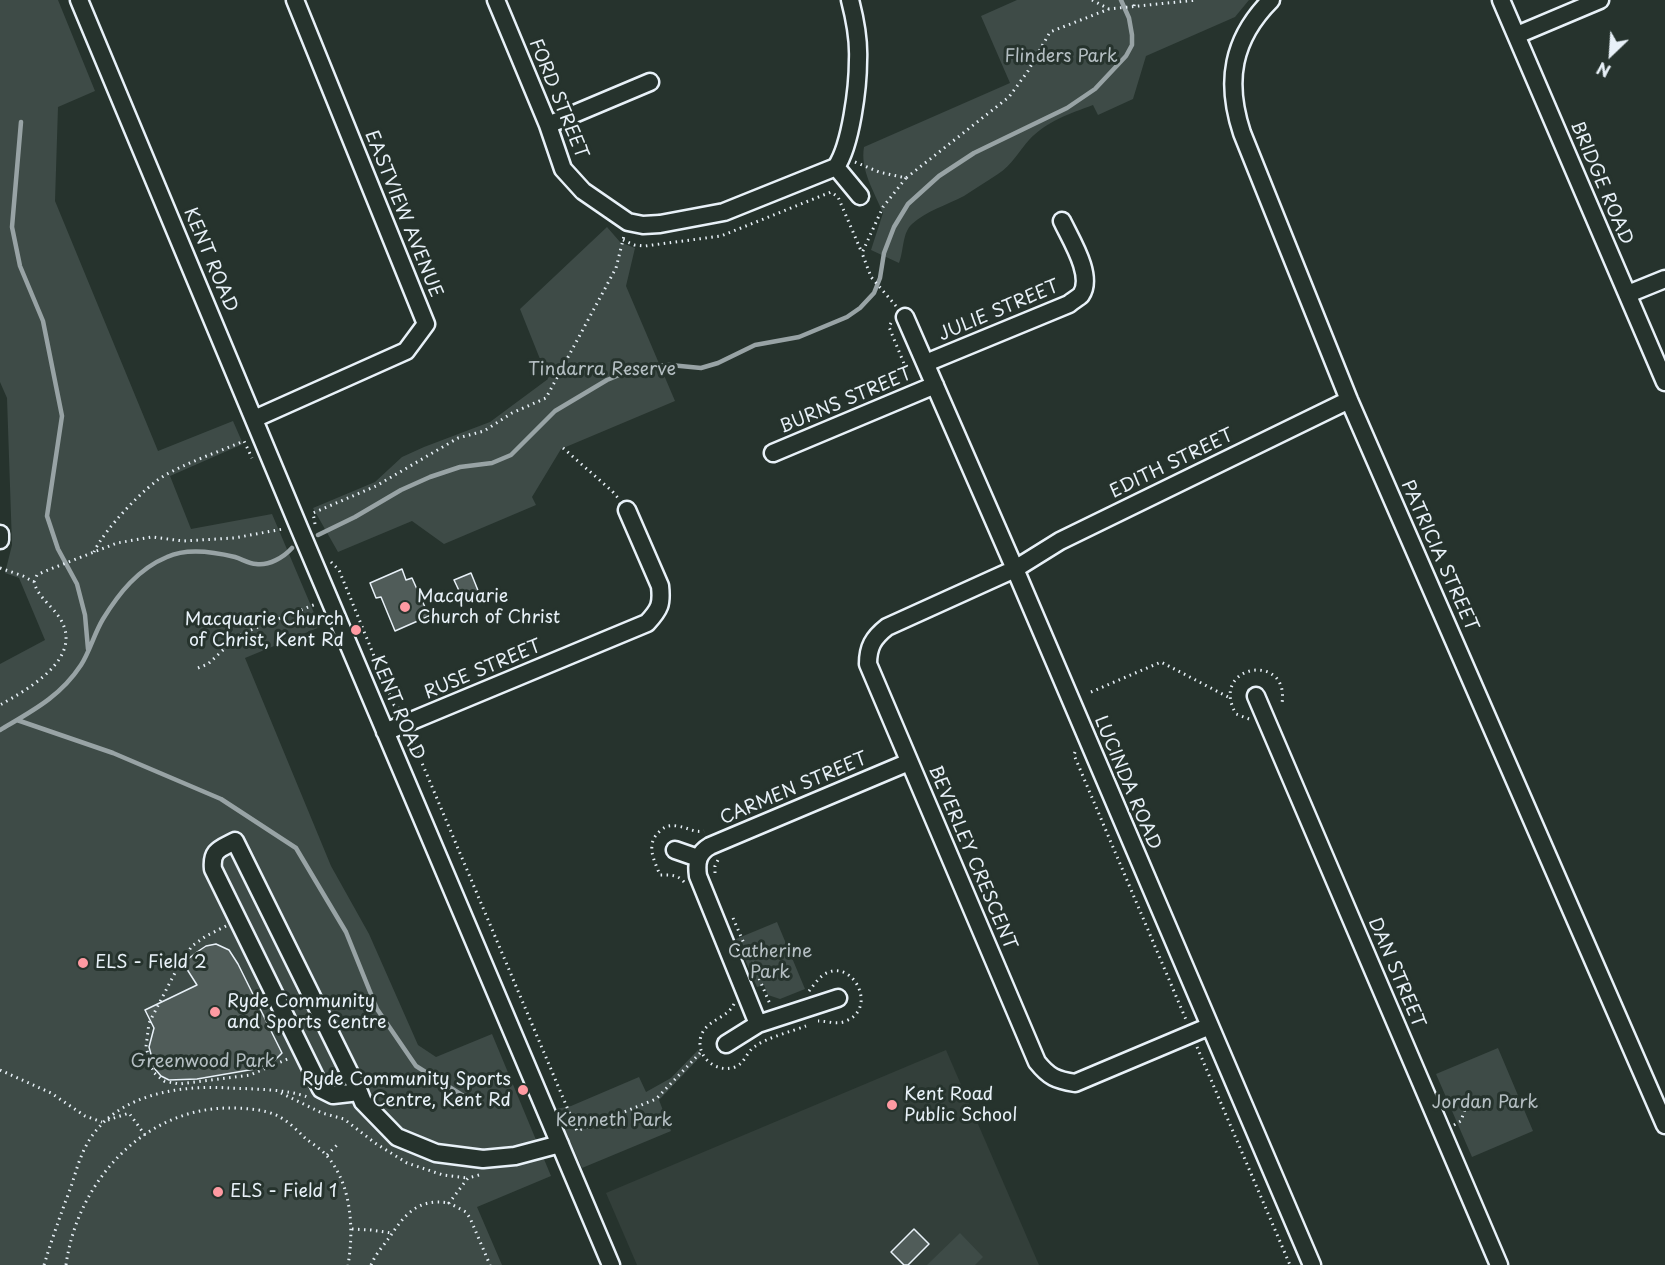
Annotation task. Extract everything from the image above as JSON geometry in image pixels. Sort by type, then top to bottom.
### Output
[{"type":"street","name":"KENT ROAD","points":[[79,0],[611,1265]]},
{"type":"street","name":"EASTVIEW AVENUE","points":[[254,419],[406,351],[426,324],[295,0]]},
{"type":"street","name":"FORD STREET","points":[[496,0],[548,125],[563,169],[583,191],[628,222]]},
{"type":"street","points":[[850,0],[855,19],[858,60],[851,123],[839,162],[860,196]]},
{"type":"street","name":"PATRICIA STREET","points":[[1271,0],[1251,23],[1241,44],[1233,71],[1234,105],[1242,133],[1349,400],[1665,1125]]},
{"type":"street","name":"BRIDGE ROAD","points":[[1501,0],[1665,382]]},
{"type":"street","points":[[1517,35],[1600,0]]},
{"type":"street","points":[[548,125],[650,82]]},
{"type":"street","points":[[628,222],[643,225],[660,224],[724,212],[839,162]]},
{"type":"street","name":"JULIE STREET","points":[[926,363],[1069,304],[1081,295],[1086,278],[1079,255],[1062,221]]},
{"type":"street","points":[[1628,294],[1665,279]]},
{"type":"street","name":"LUCINDA ROAD","points":[[898,313],[926,363],[1312,1265]]},
{"type":"street","name":"BURNS STREET","points":[[773,453],[934,385]]},
{"type":"street","name":"EDITH STREET","points":[[1015,569],[1060,541],[1349,400]]},
{"type":"street","name":"RUSE STREET","points":[[386,732],[647,623],[658,611],[661,598],[660,585],[627,510]]},
{"type":"street","points":[[0,534],[0,539]]},
{"type":"street","name":"BEVERLEY CRESCENT","points":[[1015,569],[886,627],[874,637],[868,651],[868,664],[1037,1062],[1046,1074],[1060,1081],[1075,1083],[1210,1026]]},
{"type":"street","name":"DAN STREET","points":[[1256,696],[1499,1265]]},
{"type":"street","name":"CARMEN STREET","points":[[698,858],[703,850],[710,846],[909,762]]},
{"type":"street","points":[[361,1097],[333,1095],[321,1089],[213,869],[212,859],[217,850],[235,841],[361,1097],[397,1137],[436,1153],[483,1159],[515,1156],[560,1144]]},
{"type":"street","points":[[675,850],[698,858],[698,876],[758,1024]]},
{"type":"street","points":[[726,1044],[758,1024],[837,998]]},
{"type":"path","points":[[1092,0],[1109,9]]},
{"type":"path","points":[[1134,6],[1135,0]]},
{"type":"path","points":[[862,253],[883,207],[906,178],[1009,97],[1028,71],[1050,32],[1109,9],[1197,0]]},
{"type":"path","points":[[839,162],[906,178]]},
{"type":"path","points":[[831,192],[838,196],[871,277],[898,313],[889,327],[914,393]]},
{"type":"path","points":[[310,525],[315,524],[313,513],[376,486],[458,438],[484,431],[512,413],[546,398],[616,268],[628,222]]},
{"type":"path","points":[[92,553],[121,516],[165,475],[244,441]]},
{"type":"path","points":[[563,448],[612,491],[627,510]]},
{"type":"path","points":[[0,705],[41,678],[64,653],[66,634],[59,617],[37,592],[34,582],[37,575],[117,543],[152,537],[183,541],[234,538],[281,529],[285,533]]},
{"type":"path","points":[[325,556],[339,570],[394,705],[404,712]]},
{"type":"path","points":[[0,568],[34,582]]},
{"type":"path","points":[[198,668],[208,664],[236,638],[248,631],[316,604],[312,594]]},
{"type":"path","points":[[1091,692],[1161,662],[1230,698],[1236,714],[1249,719]]},
{"type":"path","points":[[416,731],[418,737],[414,744],[577,1131],[656,1099],[702,1051]]},
{"type":"path","points":[[687,886],[679,877],[660,875],[651,849],[653,838],[665,826],[682,826],[698,832],[711,830]]},
{"type":"path","points":[[714,874],[715,866],[723,857]]},
{"type":"path","points":[[732,915],[770,1004],[780,1001]]},
{"type":"path","points":[[238,920],[198,941],[180,964],[146,1030],[147,1056],[153,1072],[171,1084],[233,1078],[264,1070],[303,1052]]},
{"type":"path","points":[[733,994],[734,1004],[730,1011],[711,1023],[702,1034],[700,1042],[702,1051],[712,1065],[720,1068],[733,1068],[744,1061],[756,1046],[819,1021],[840,1023],[847,1021],[858,1012],[861,990],[852,977],[843,972],[823,974],[809,992]]},
{"type":"path","points":[[1195,1043],[1290,1265]]},
{"type":"path","points":[[0,1070],[51,1094],[85,1116],[103,1122],[129,1113],[145,1135]]},
{"type":"path","points":[[44,1265],[79,1160],[93,1134],[103,1122],[129,1105],[164,1092],[217,1087],[304,1095],[311,1099]]},
{"type":"path","points":[[280,1092],[322,1113],[344,1119],[375,1143],[407,1163],[443,1175],[468,1178],[483,1174]]},
{"type":"path","points":[[344,1119],[348,1104],[361,1097]]},
{"type":"path","points":[[66,1265],[71,1234],[77,1217],[94,1184],[119,1156],[145,1135],[171,1120],[203,1110],[238,1108],[278,1116],[327,1155],[342,1181],[347,1197],[351,1229],[348,1265]]},
{"type":"path","points":[[327,1155],[336,1145]]},
{"type":"path","points":[[449,1203],[468,1178]]},
{"type":"path","points":[[371,1265],[405,1215],[433,1202],[449,1203],[465,1212],[470,1218],[490,1265]]},
{"type":"path","points":[[351,1229],[392,1233]]},
{"type":"path","points":[[373,1260],[378,1265]]},
{"type":"shaded area","name":"Kent Road Public School","points":[[946,1050],[1039,1265],[637,1265],[606,1193]]},
{"type":"green space","name":"Greenwood Park","points":[[0,0],[58,0],[95,91],[58,107],[55,201],[158,451],[233,421],[243,444],[170,476],[191,529],[272,514],[320,627],[245,658],[331,866],[369,934],[418,1045],[436,1057],[492,1034],[551,1176],[477,1207],[502,1265],[0,1265],[0,664],[45,640],[19,578],[5,573],[12,545],[7,398],[0,382]]},
{"type":"green space","name":"Flinders Park","points":[[1017,0],[1249,0],[1235,17],[1146,56],[1133,99],[1098,115],[1093,105],[1051,123],[1036,133],[998,174],[964,196],[918,219],[906,232],[899,263],[871,250],[883,213],[866,172],[864,147],[1010,83],[981,16]]},
{"type":"green space","name":"Tindarra Reserve","points":[[607,227],[620,242],[635,248],[626,286],[675,401],[561,449],[532,497],[536,505],[444,544],[412,521],[338,552],[313,508],[375,482],[402,457],[490,422],[548,379],[520,309]]},
{"type":"green space","name":"Catherine Park","points":[[777,922],[805,989],[780,999],[768,995],[764,985],[757,987],[736,939]]},
{"type":"green space","name":"Jordan Park","points":[[1498,1048],[1533,1131],[1472,1157],[1436,1074]]},
{"type":"green space","name":"Kenneth Park","points":[[698,1050],[701,1056],[659,1100],[671,1131],[582,1168],[556,1109],[571,1106],[639,1077],[646,1092],[671,1078]]},
{"type":"green space","points":[[960,1233],[983,1257],[975,1265],[927,1265]]},
{"type":"building","name":"Macquarie Church of Christ","points":[[402,569],[406,580],[412,578],[429,616],[395,631],[381,597],[376,598],[370,583]]},
{"type":"building","points":[[471,573],[479,593],[463,599],[454,580]]},
{"type":"building","points":[[216,944],[229,950],[238,964],[282,1053],[273,1062],[255,1069],[197,1079],[169,1080],[155,1069],[149,1047],[154,1028],[145,1010],[197,985],[183,963],[206,946]]},
{"type":"building","points":[[914,1229],[929,1244],[908,1265],[904,1265],[891,1252]]},
{"type":"waterway","points":[[318,535],[430,477],[460,467],[492,463],[511,455],[555,411],[607,380],[634,369],[651,366],[701,368],[718,363],[755,345],[799,337],[847,317],[860,308],[874,293],[880,278],[884,253],[894,227],[908,204],[939,176],[974,153],[1067,108],[1095,89],[1126,56],[1132,45],[1132,35],[1129,18],[1121,0]]},
{"type":"waterway","points":[[21,122],[12,227],[20,266],[43,321],[62,416],[47,516],[58,549],[77,584],[85,615],[88,649]]},
{"type":"waterway","points":[[0,730],[45,702],[64,686],[81,665],[100,625],[116,600],[147,568],[167,557],[183,552],[210,552],[251,563],[266,564],[285,555],[292,548]]},
{"type":"waterway","points":[[17,720],[113,753],[221,799],[296,848],[346,932],[377,1009],[416,1066],[473,1102]]},
{"type":"place","name":"Macquarie Church of Christ","points":[[405,607]]},
{"type":"place","name":"Macquarie Church of Christ, Kent Rd","points":[[356,630]]},
{"type":"place","name":"ELS - Field 2","points":[[83,963]]},
{"type":"place","name":"Ryde Community and Sports Centre","points":[[215,1012]]},
{"type":"place","name":"Ryde Community Sports Centre, Kent Rd","points":[[523,1090]]},
{"type":"place","name":"Kent Road Public School","points":[[892,1105]]},
{"type":"place","name":"ELS - Field 1","points":[[218,1192]]}]
